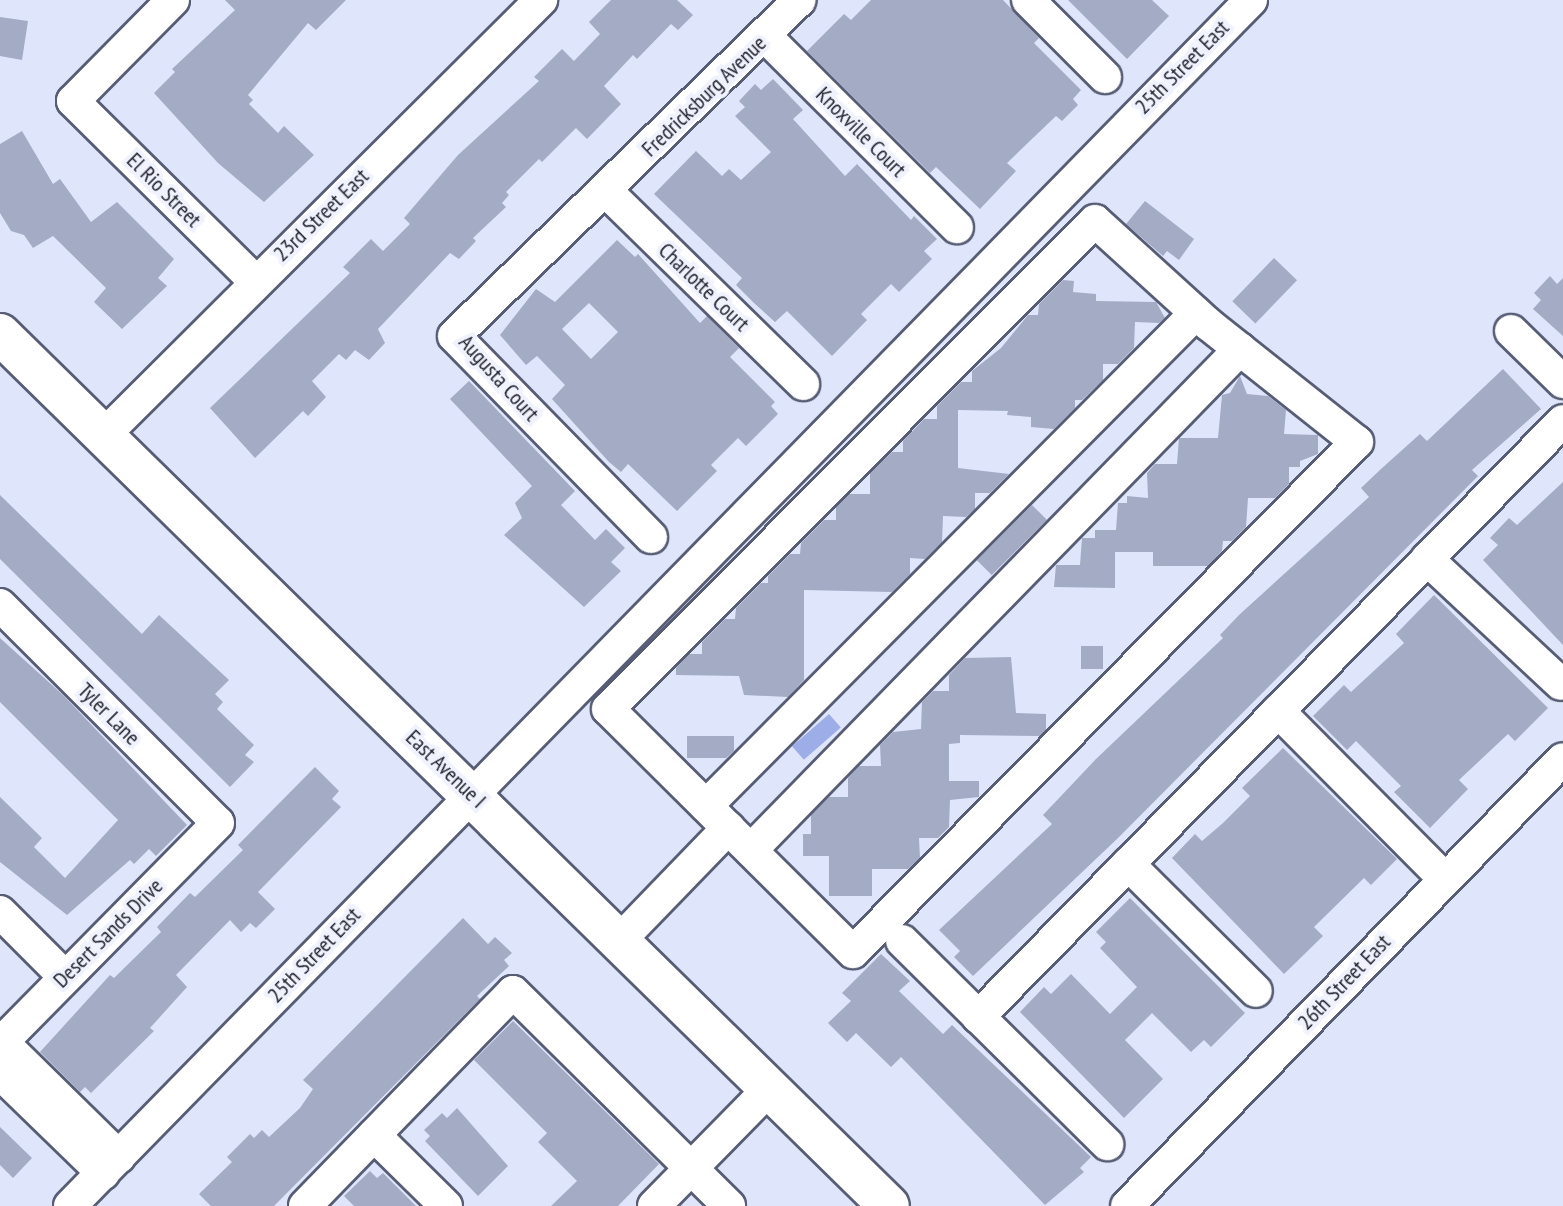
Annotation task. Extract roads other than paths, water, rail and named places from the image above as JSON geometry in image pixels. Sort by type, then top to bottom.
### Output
[{"type":"main road","name":"East Avenue I","points":[[0,334],[889,1206]]},
{"type":"street","name":"El Rio Street","points":[[173,0],[73,101],[254,280]]},
{"type":"street","name":"23rd Street East","points":[[104,435],[254,280],[541,0]]},
{"type":"street","name":"Fredricksburg Avenue","points":[[606,191],[800,0]]},
{"type":"street","points":[[1028,0],[1105,77]]},
{"type":"street","name":"25th Street East","points":[[70,1206],[1114,135],[1251,0]]},
{"type":"street","name":"Knoxville Court","points":[[765,36],[957,227]]},
{"type":"street","name":"Charlotte Court","points":[[606,191],[803,384]]},
{"type":"street","name":"Augusta Court","points":[[606,191],[454,336],[651,537]]},
{"type":"street","points":[[1095,221],[1196,313],[1357,442],[853,952],[608,709],[1095,221]]},
{"type":"street","points":[[620,940],[717,817],[1196,313]]},
{"type":"street","points":[[1511,331],[1563,382]]},
{"type":"street","points":[[751,850],[1240,349]]},
{"type":"street","points":[[978,1017],[1563,421]]},
{"type":"street","points":[[1427,559],[1561,684]]},
{"type":"street","name":"Tyler Lane","points":[[0,605],[218,823]]},
{"type":"street","points":[[1278,711],[1444,878]]},
{"type":"street","name":"26th Street East","points":[[1127,1206],[1563,759]]},
{"type":"street","name":"Desert Sands Drive","points":[[1,1053],[64,976],[218,823]]},
{"type":"street","points":[[1128,864],[1256,991]]},
{"type":"street","points":[[0,912],[64,976]]},
{"type":"street","points":[[902,941],[1107,1144]]},
{"type":"street","points":[[305,1206],[513,992],[729,1206]]},
{"type":"street","points":[[1,1053],[111,1165]]},
{"type":"street","points":[[654,1206],[769,1089]]},
{"type":"street","points":[[374,1135],[446,1206]]},
{"type":"water","points":[[829,714],[841,728],[804,760],[792,746]]}]
